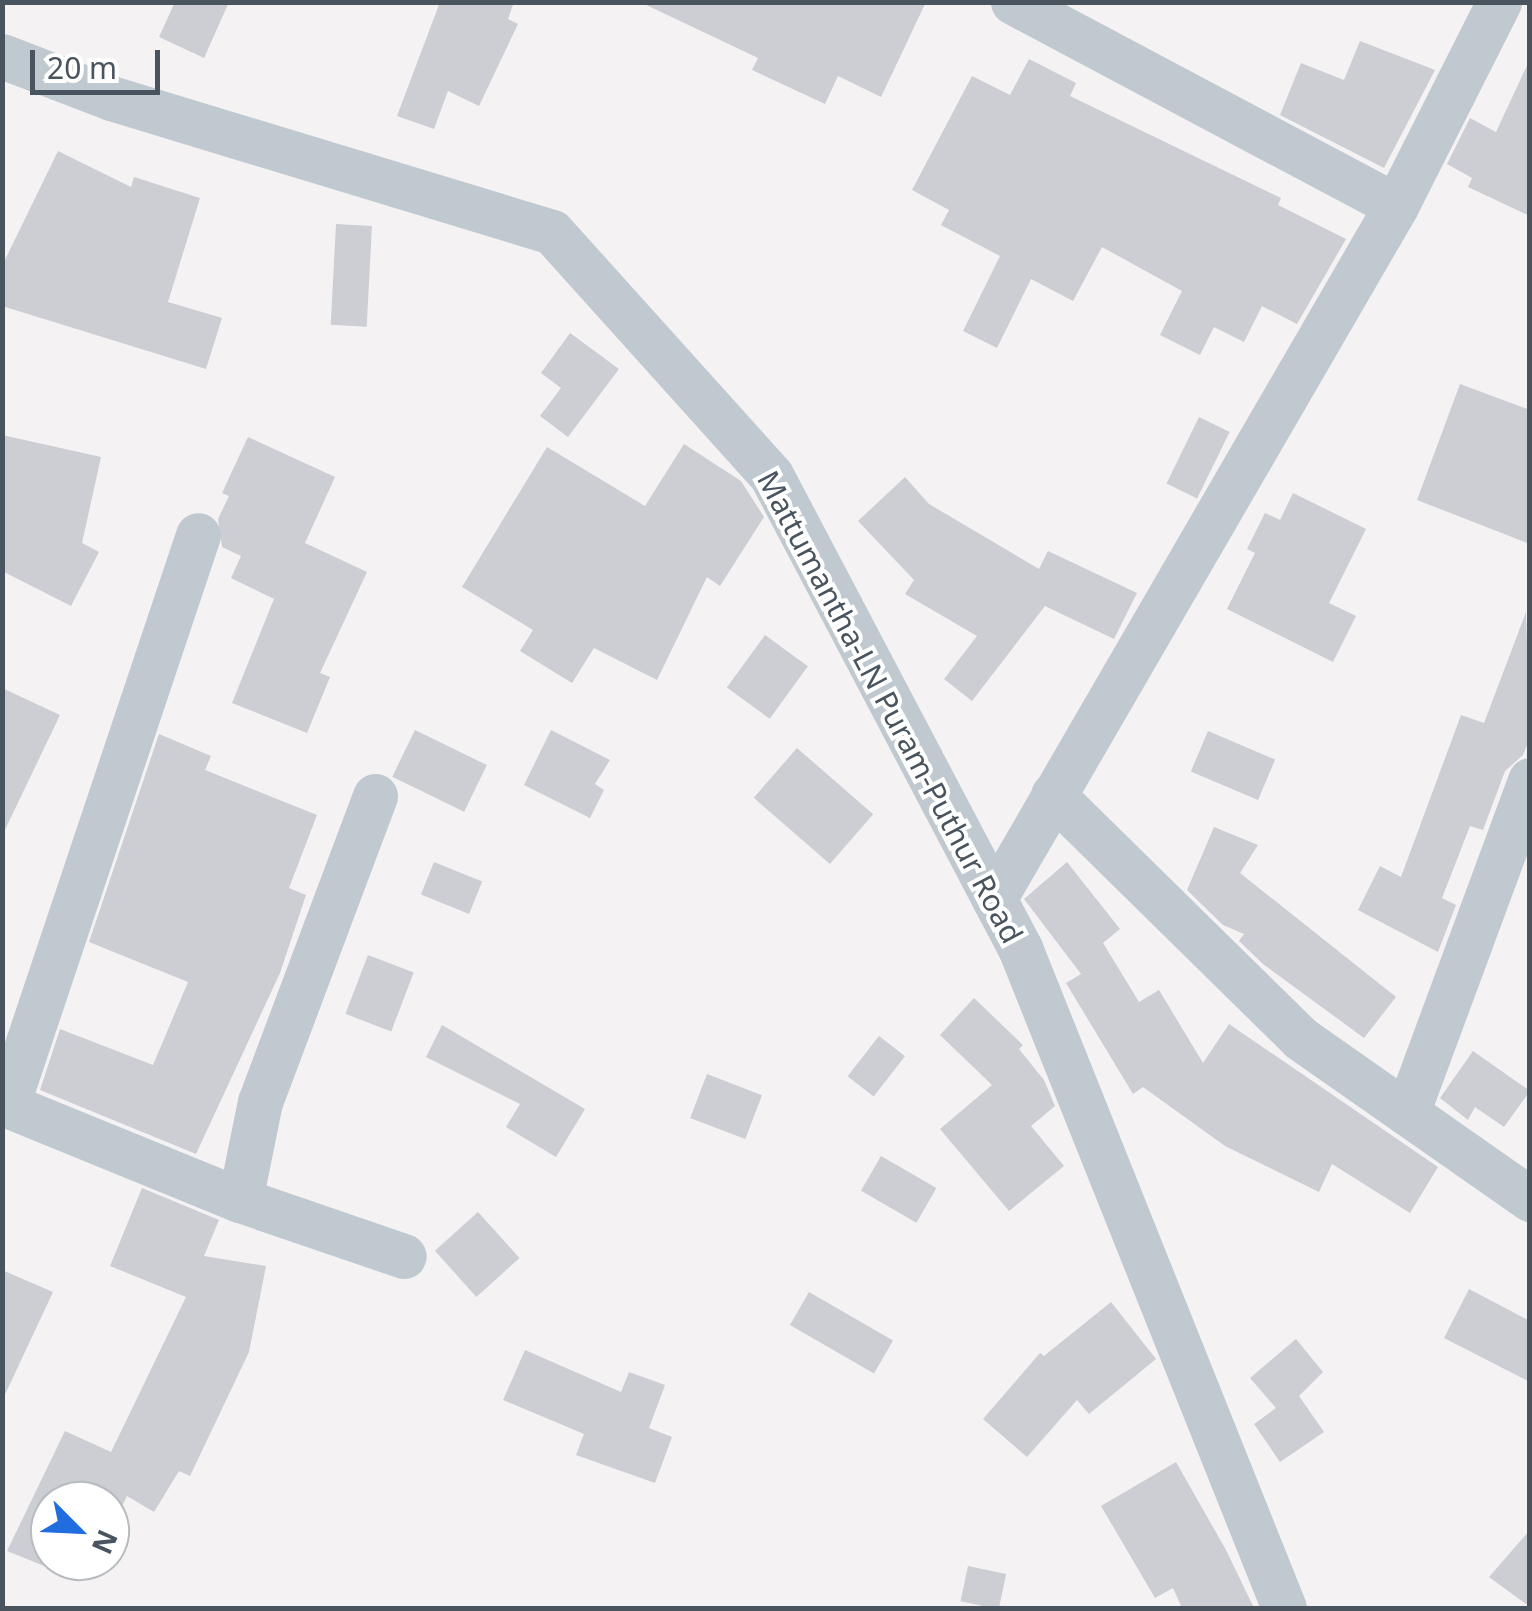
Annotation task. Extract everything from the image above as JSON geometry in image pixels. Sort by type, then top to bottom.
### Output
[{"type":"street","points":[[1013,2],[1396,206]]},
{"type":"street","points":[[994,899],[1396,206],[1500,2]]},
{"type":"street","name":"Mattumantha-LN Puram-Puthur Road","points":[[2,56],[110,98],[552,232],[771,474],[1020,948],[1284,1608]]},
{"type":"street","points":[[198,534],[5,1104],[240,1200],[404,1256]]},
{"type":"street","points":[[1407,1112],[1530,780]]},
{"type":"street","points":[[1052,795],[1300,1038],[1530,1199]]},
{"type":"street","points":[[240,1200],[260,1102],[374,796]]},
{"type":"building","points":[[175,2],[229,2],[204,58],[159,37]]},
{"type":"building","points":[[440,2],[514,2],[508,19],[518,24],[479,106],[448,91],[434,129],[397,116]]},
{"type":"building","points":[[640,2],[926,2],[881,97],[838,76],[825,104],[752,70],[758,58]]},
{"type":"building","points":[[1360,41],[1435,70],[1384,168],[1280,115],[1301,63],[1344,80]]},
{"type":"building","points":[[1029,59],[1076,83],[1070,96],[1281,198],[1278,205],[1346,239],[1297,324],[1262,306],[1244,342],[1214,327],[1200,355],[1160,335],[1182,291],[1102,247],[1073,301],[1031,279],[997,348],[963,331],[1000,256],[941,225],[949,210],[912,190],[972,76],[1010,95]]},
{"type":"building","points":[[1530,59],[1530,216],[1468,187],[1472,178],[1447,164],[1470,118],[1496,132]]},
{"type":"building","points":[[58,151],[131,187],[134,177],[200,198],[168,302],[222,318],[206,369],[2,306],[2,266]]},
{"type":"building","points":[[336,224],[372,226],[367,327],[331,325]]},
{"type":"building","points":[[570,333],[619,369],[568,437],[540,416],[561,388],[541,373]]},
{"type":"building","points":[[1460,384],[1530,410],[1530,544],[1417,500]]},
{"type":"building","points":[[1199,417],[1230,432],[1197,498],[1167,484]]},
{"type":"building","points":[[2,435],[101,457],[82,543],[99,552],[71,606],[2,571]]},
{"type":"building","points":[[248,437],[335,477],[305,543],[367,572],[320,673],[330,677],[307,733],[232,703],[274,599],[231,578],[241,556],[222,547],[218,519],[229,496],[222,493]]},
{"type":"building","points":[[684,444],[741,481],[764,517],[720,586],[707,577],[657,680],[594,648],[572,683],[520,651],[533,630],[462,587],[547,447],[645,506]]},
{"type":"building","points":[[905,477],[929,504],[1039,569],[1048,551],[1137,593],[1114,639],[1045,606],[972,701],[944,679],[977,636],[905,594],[914,580],[858,521]]},
{"type":"building","points":[[1293,493],[1366,529],[1329,603],[1356,616],[1333,662],[1227,609],[1255,553],[1247,549],[1265,513],[1280,520]]},
{"type":"building","points":[[1526,612],[1530,737],[1523,755],[1505,771],[1483,830],[1470,826],[1442,898],[1456,905],[1438,952],[1358,910],[1380,866],[1401,877],[1461,715],[1484,723]]},
{"type":"building","points":[[765,635],[808,666],[770,719],[727,688]]},
{"type":"building","points":[[2,688],[60,715],[2,836]]},
{"type":"building","points":[[415,730],[487,765],[464,812],[392,777]]},
{"type":"building","points":[[551,730],[610,760],[595,784],[604,790],[590,818],[524,785]]},
{"type":"building","points":[[1208,731],[1275,760],[1258,800],[1191,772]]},
{"type":"building","points":[[159,734],[211,756],[205,770],[317,815],[289,888],[306,895],[280,973],[196,1154],[40,1090],[60,1029],[153,1065],[188,982],[89,942]]},
{"type":"building","points":[[797,748],[873,814],[830,864],[754,798]]},
{"type":"building","points":[[1214,827],[1258,845],[1240,873],[1396,997],[1364,1038],[1263,964],[1239,941],[1244,934],[1223,925],[1187,890]]},
{"type":"building","points":[[434,862],[482,881],[469,914],[421,894]]},
{"type":"building","points":[[1067,862],[1120,929],[1103,943],[1139,1002],[1159,990],[1203,1063],[1229,1024],[1438,1167],[1410,1213],[1332,1164],[1319,1192],[1225,1146],[1143,1087],[1133,1094],[1066,983],[1081,974],[1024,899]]},
{"type":"building","points":[[368,955],[414,973],[391,1031],[345,1014]]},
{"type":"building","points":[[974,998],[1023,1045],[1019,1049],[1044,1080],[1055,1106],[1031,1126],[1064,1166],[1009,1211],[940,1129],[992,1085],[940,1035]]},
{"type":"building","points":[[442,1025],[585,1109],[556,1157],[506,1127],[520,1104],[426,1057]]},
{"type":"building","points":[[879,1036],[905,1056],[874,1097],[848,1076]]},
{"type":"building","points":[[1473,1051],[1530,1091],[1504,1127],[1475,1107],[1468,1120],[1440,1098]]},
{"type":"building","points":[[707,1074],[762,1095],[745,1139],[690,1118]]},
{"type":"building","points":[[881,1156],[936,1188],[916,1223],[861,1191]]},
{"type":"building","points":[[142,1188],[219,1220],[204,1256],[266,1266],[249,1352],[190,1476],[179,1471],[154,1512],[130,1498],[130,1481],[41,1481],[65,1431],[111,1452],[186,1297],[110,1266]]},
{"type":"building","points":[[478,1212],[519,1258],[476,1297],[435,1251]]},
{"type":"building","points":[[2,1270],[53,1292],[2,1401]]},
{"type":"building","points":[[1469,1289],[1530,1321],[1530,1382],[1444,1338]]},
{"type":"building","points":[[809,1292],[893,1340],[874,1373],[790,1325]]},
{"type":"building","points":[[1111,1302],[1156,1359],[1089,1414],[1077,1400],[1027,1457],[983,1419],[1040,1353],[1044,1356]]},
{"type":"building","points":[[1296,1339],[1323,1372],[1299,1396],[1324,1432],[1280,1462],[1254,1424],[1276,1408],[1250,1378]]},
{"type":"building","points":[[525,1350],[621,1392],[629,1372],[665,1385],[649,1428],[672,1437],[655,1483],[576,1455],[584,1434],[503,1400]]},
{"type":"building","points":[[1176,1462],[1254,1608],[1182,1608],[1173,1588],[1155,1598],[1101,1506]]},
{"type":"building","points":[[30,1503],[30,1560],[7,1551]]},
{"type":"building","points":[[1530,1530],[1530,1607],[1489,1577]]},
{"type":"building","points":[[968,1566],[1006,1574],[999,1608],[961,1601]]}]
